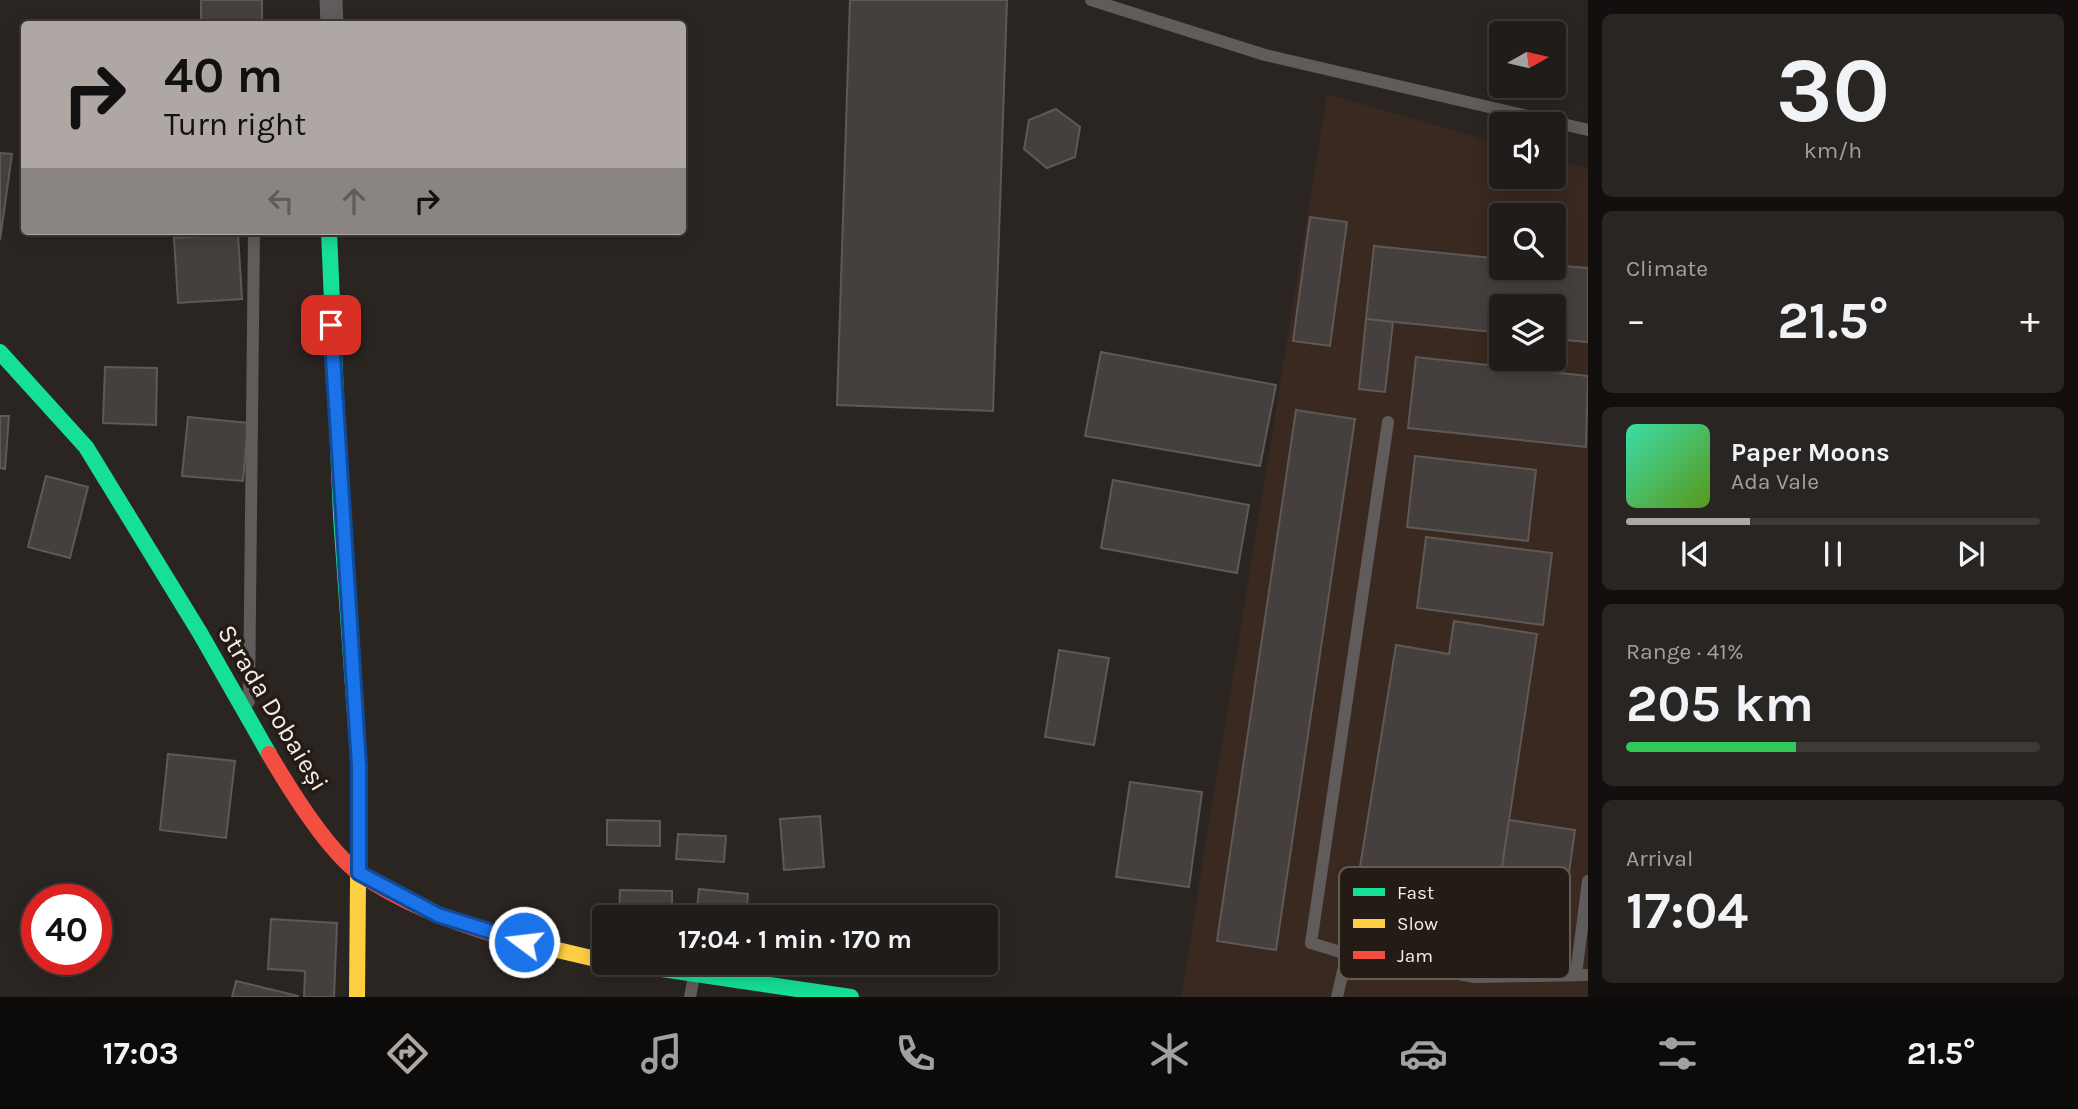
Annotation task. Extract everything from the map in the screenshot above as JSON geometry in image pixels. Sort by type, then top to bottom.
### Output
[{"type":"street","points":[[331,0],[332,21]]},
{"type":"street","points":[[329,235],[341,516],[359,766],[357,997]]},
{"type":"street","name":"Strada Dobaieși","points":[[0,352],[86,447],[315,825],[359,873],[438,915],[500,937],[592,958]]},
{"type":"street","points":[[694,975],[851,997]]},
{"type":"lane","points":[[1091,0],[1265,55],[1588,130]]},
{"type":"lane","points":[[249,720],[254,235]]},
{"type":"lane","points":[[1339,952],[1311,943],[1388,422]]},
{"type":"lane","points":[[1582,974],[1588,881]]},
{"type":"lane","points":[[690,997],[694,975]]},
{"type":"lane","points":[[1338,997],[1342,979]]},
{"type":"shaded area","points":[[1327,94],[1489,141],[1489,189],[1566,189],[1566,163],[1588,169],[1588,997],[1181,997]]},
{"type":"building","points":[[201,0],[262,0],[262,21],[201,21]]},
{"type":"building","points":[[850,0],[1007,0],[993,411],[837,405]]},
{"type":"building","points":[[1056,109],[1080,127],[1075,157],[1047,168],[1024,149],[1029,120]]},
{"type":"building","points":[[0,153],[12,154],[0,240]]},
{"type":"building","points":[[1310,217],[1347,222],[1330,346],[1293,341]]},
{"type":"building","points":[[238,235],[242,299],[178,303],[174,238]]},
{"type":"building","points":[[1374,246],[1489,258],[1489,280],[1566,280],[1566,266],[1588,268],[1588,342],[1566,340],[1566,294],[1489,294],[1489,332],[1366,319]]},
{"type":"building","points":[[1366,319],[1393,322],[1385,392],[1359,389]]},
{"type":"building","points":[[1101,352],[1276,385],[1260,466],[1085,436]]},
{"type":"building","points":[[1416,357],[1489,365],[1489,371],[1543,371],[1588,376],[1586,447],[1408,428]]},
{"type":"building","points":[[105,367],[157,368],[156,425],[103,423]]},
{"type":"building","points":[[1296,410],[1355,419],[1276,950],[1217,941]]},
{"type":"building","points":[[0,416],[9,416],[5,469],[0,468]]},
{"type":"building","points":[[188,417],[248,423],[243,481],[182,476]]},
{"type":"building","points":[[1415,456],[1536,470],[1528,541],[1407,527]]},
{"type":"building","points":[[46,476],[88,487],[70,558],[28,547]]},
{"type":"building","points":[[1113,480],[1249,505],[1237,573],[1101,548]]},
{"type":"building","points":[[1426,537],[1552,553],[1543,625],[1417,608]]},
{"type":"building","points":[[1454,621],[1537,634],[1502,867],[1360,867],[1396,645],[1449,654]]},
{"type":"building","points":[[1059,650],[1109,658],[1094,745],[1045,737]]},
{"type":"building","points":[[168,754],[235,761],[226,838],[160,830]]},
{"type":"building","points":[[1130,782],[1202,792],[1189,887],[1116,877]]},
{"type":"building","points":[[820,816],[824,867],[784,870],[780,819]]},
{"type":"building","points":[[607,820],[660,821],[660,846],[607,845]]},
{"type":"building","points":[[1509,820],[1575,830],[1570,867],[1502,867]]},
{"type":"building","points":[[678,834],[726,836],[724,862],[676,859]]},
{"type":"building","points":[[699,889],[748,894],[747,905],[697,905]]},
{"type":"building","points":[[620,890],[672,891],[672,905],[619,905]]},
{"type":"building","points":[[271,919],[337,923],[334,997],[304,997],[305,971],[268,969]]},
{"type":"building","points":[[236,981],[298,996],[298,997],[232,997]]},
{"type":"traffic: fast","points":[[329,235],[341,516],[354,701]]},
{"type":"traffic: fast","points":[[0,352],[86,447],[200,633],[269,754]]},
{"type":"traffic: fast","points":[[702,975],[851,997]]},
{"type":"traffic: slow","points":[[354,701],[359,766],[357,997]]},
{"type":"traffic: slow","points":[[503,937],[592,958]]},
{"type":"traffic: jam","points":[[269,754],[322,835],[360,874],[429,911],[503,937]]},
{"type":"route","points":[[331,325],[341,516],[359,766],[359,873],[438,915],[500,937],[524,942]]}]
